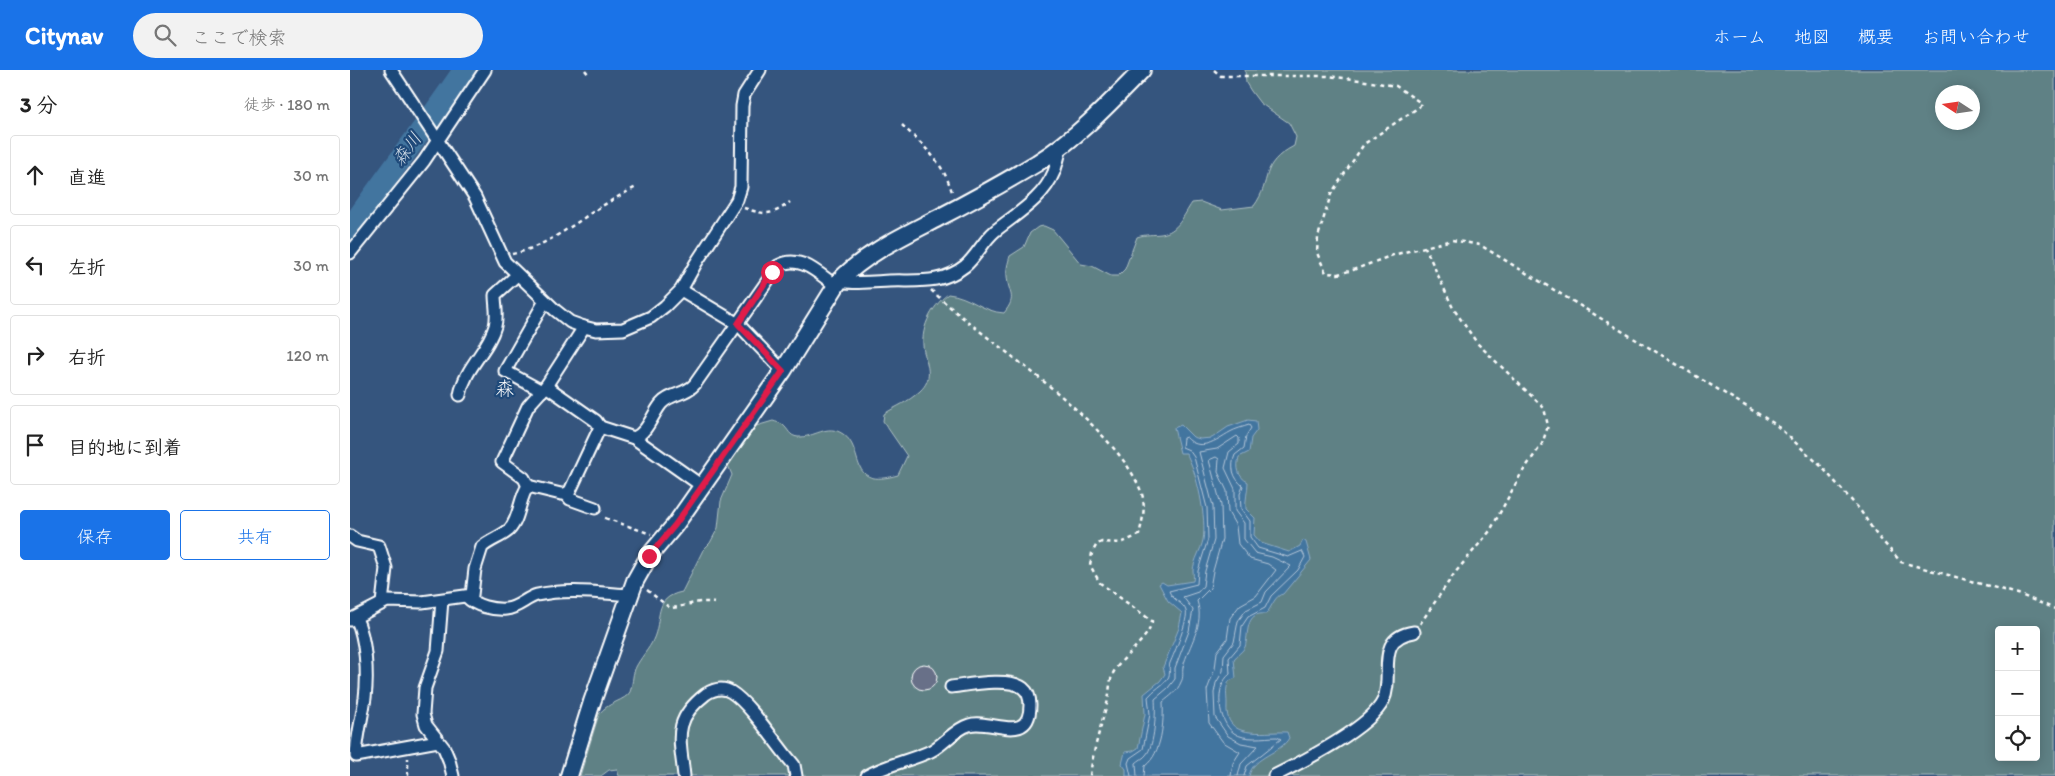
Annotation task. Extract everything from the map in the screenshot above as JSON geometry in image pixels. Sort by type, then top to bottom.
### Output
[{"type":"street","points":[[392,70],[475,197],[501,255],[517,275],[570,322],[584,327],[610,331],[636,325],[651,317],[681,290],[711,238],[733,205],[741,187],[742,106],[744,95],[760,70]]},
{"type":"street","points":[[350,253],[485,70]]},
{"type":"street","points":[[570,776],[592,702],[632,590],[649,556],[702,486],[783,371],[838,284],[848,272],[882,248],[957,208],[1061,147],[1142,70]]},
{"type":"street","points":[[634,438],[643,432],[662,403],[692,388],[738,324],[772,272],[783,263],[789,261],[803,264],[838,284],[890,281],[922,283],[949,275],[964,267],[994,232],[1023,211],[1037,196],[1054,174],[1061,147]]},
{"type":"street","points":[[460,394],[465,375],[490,340],[497,318],[496,295],[517,275]]},
{"type":"street","points":[[681,290],[738,324],[783,371]]},
{"type":"street","points":[[545,301],[506,371],[544,389],[596,421],[600,427],[634,438],[702,486]]},
{"type":"street","points":[[528,486],[524,478],[502,462],[528,406],[544,389],[584,327]]},
{"type":"street","points":[[566,494],[570,491],[600,427]]},
{"type":"street","points":[[528,486],[566,494],[570,500],[595,508]]},
{"type":"street","points":[[438,741],[356,756],[356,736],[365,697],[366,682],[361,629],[353,619],[382,603],[442,600],[472,595],[475,569],[482,547],[509,530],[516,518],[522,495],[528,486]]},
{"type":"street","points":[[350,537],[357,541],[379,546],[386,568],[382,603]]},
{"type":"street","points":[[467,597],[473,604],[504,610],[514,608],[535,596],[632,590]]},
{"type":"street","points":[[442,600],[438,651],[423,700],[423,714],[426,725],[450,760],[453,776]]},
{"type":"street","points":[[1274,776],[1373,716],[1384,699],[1389,651],[1393,642],[1406,634],[1414,632]]},
{"type":"street","points":[[867,776],[931,751],[969,725],[1015,728],[1022,725],[1028,719],[1030,702],[1028,694],[1014,684],[989,683],[951,687]]},
{"type":"street","points":[[684,776],[680,739],[681,723],[694,703],[717,689],[732,692],[742,701],[794,765],[796,776]]},
{"type":"path","points":[[585,70],[589,76]]},
{"type":"path","points":[[1214,70],[1221,76],[1327,76],[1396,86],[1421,103],[1419,107],[1364,144],[1344,172],[1332,194],[1320,224],[1317,253],[1326,273],[1338,274],[1393,255],[1452,240],[1480,245],[1775,424],[1821,466],[1860,510],[1876,534],[1901,562],[2018,594],[2055,609]]},
{"type":"path","points":[[902,125],[939,162],[946,172],[957,208]]},
{"type":"path","points":[[501,255],[531,248],[569,229],[596,210],[638,186]]},
{"type":"path","points":[[733,205],[768,214],[778,212],[790,202]]},
{"type":"path","points":[[1414,632],[1454,574],[1490,531],[1521,474],[1542,444],[1548,426],[1544,408],[1477,344],[1454,308],[1426,247]]},
{"type":"path","points":[[922,283],[955,313],[1020,360],[1074,406],[1119,454],[1142,495],[1144,517],[1139,535],[1122,543],[1102,542],[1097,544],[1092,553],[1090,565],[1100,583],[1152,621],[1152,626],[1113,673],[1092,758],[1090,776]]},
{"type":"path","points":[[605,518],[663,538]]},
{"type":"path","points":[[632,590],[648,591],[670,608],[679,608],[695,602],[714,603]]},
{"type":"path","points":[[407,746],[408,776]]},
{"type":"green space","points":[[1245,70],[2055,70],[2055,776],[619,776],[617,769],[609,770],[601,776],[580,776],[599,714],[630,692],[635,669],[650,646],[656,632],[662,604],[666,599],[682,592],[703,550],[710,543],[718,528],[721,501],[732,475],[728,465],[756,426],[773,421],[782,424],[791,434],[798,437],[826,430],[837,431],[850,441],[864,473],[871,477],[882,478],[898,475],[907,456],[883,421],[884,414],[907,401],[920,391],[927,382],[928,368],[924,352],[923,335],[936,305],[948,294],[956,295],[989,310],[1004,313],[1011,303],[1007,273],[1010,256],[1024,247],[1030,233],[1038,227],[1044,226],[1053,230],[1081,264],[1092,266],[1111,276],[1118,276],[1125,269],[1137,237],[1167,233],[1172,230],[1180,223],[1192,203],[1201,202],[1222,210],[1254,206],[1260,197],[1271,166],[1283,153],[1294,146],[1296,137],[1289,123],[1260,103],[1246,83]]},
{"type":"water","points":[[1248,420],[1256,421],[1257,430],[1251,438],[1249,452],[1239,457],[1238,468],[1242,478],[1248,482],[1246,509],[1255,518],[1254,535],[1261,543],[1289,552],[1300,546],[1303,540],[1306,542],[1311,560],[1283,594],[1276,599],[1266,614],[1254,616],[1251,620],[1245,647],[1234,659],[1236,678],[1229,681],[1227,687],[1228,716],[1232,724],[1246,732],[1287,732],[1289,738],[1280,748],[1261,759],[1251,769],[1249,776],[1126,776],[1126,769],[1122,764],[1125,752],[1138,748],[1145,714],[1144,694],[1160,681],[1165,674],[1163,667],[1179,628],[1182,613],[1168,601],[1159,584],[1162,582],[1167,585],[1193,581],[1193,570],[1203,540],[1204,520],[1197,483],[1186,453],[1180,453],[1174,428],[1181,425],[1193,437],[1200,439],[1212,438],[1228,427]]},
{"type":"building","points":[[924,664],[933,668],[937,677],[933,686],[924,690],[915,686],[911,677],[915,668]]},
{"type":"waterway","name":"森川","points":[[350,229],[464,70]]},
{"type":"district","name":"森","points":[[505,388]]},
{"type":"route","points":[[649,556],[675,525],[783,371],[738,324],[772,272]]}]
